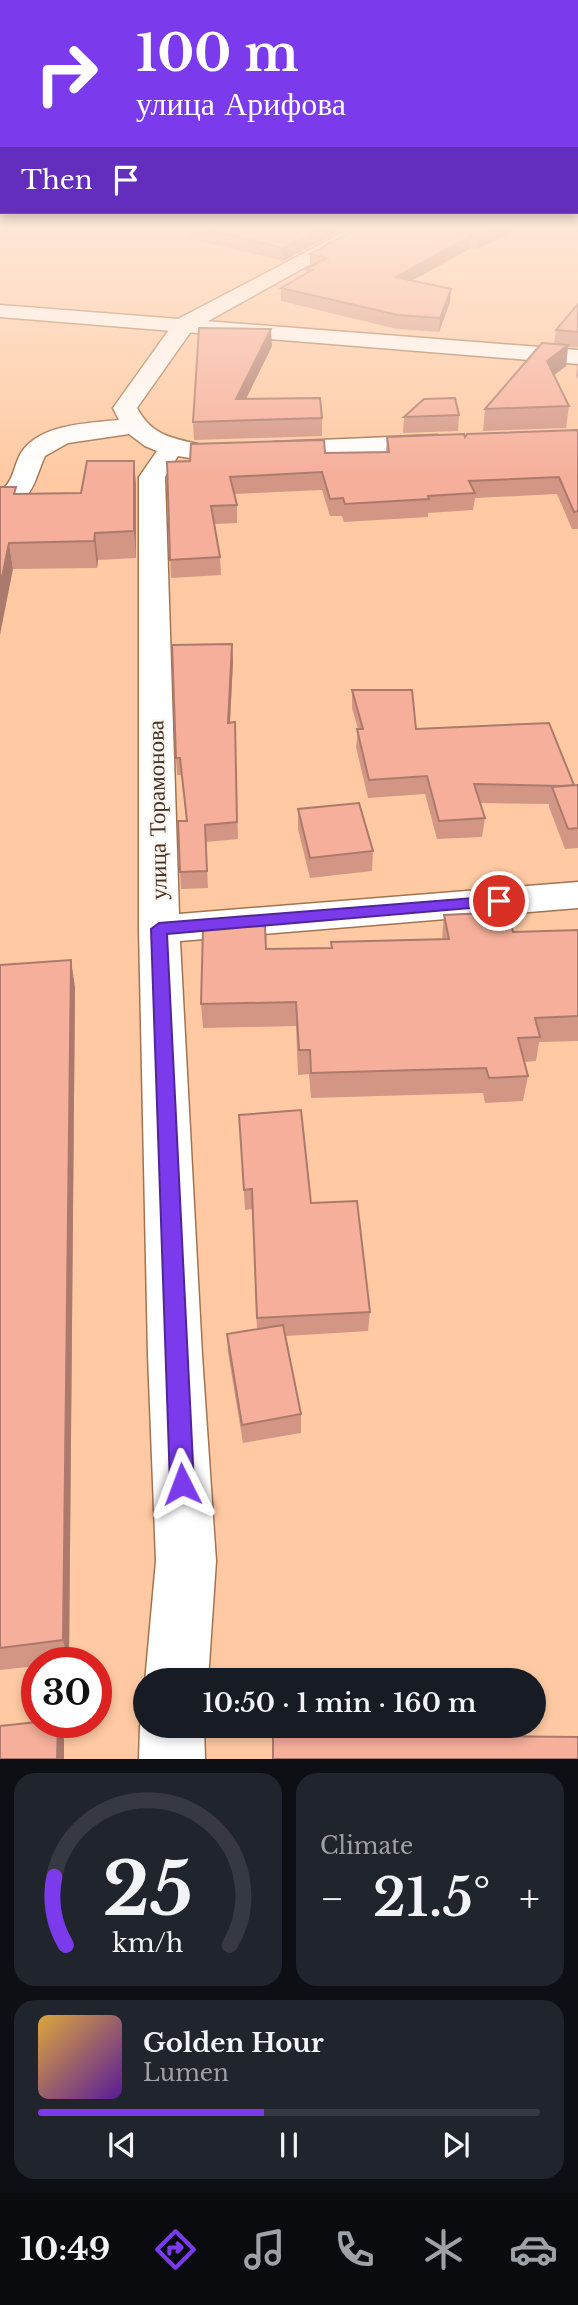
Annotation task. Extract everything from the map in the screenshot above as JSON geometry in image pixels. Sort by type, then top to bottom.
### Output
[{"type":"street","points":[[14,312],[578,357]]},
{"type":"street","points":[[0,500],[16,492],[25,481],[31,455],[43,444],[129,417],[184,325],[208,312]]},
{"type":"street","points":[[129,417],[145,437],[171,448],[223,451]]},
{"type":"street","points":[[248,451],[454,442]]},
{"type":"street","name":"улица Торамонова","points":[[171,448],[152,477],[159,929],[175,1355],[186,1561],[177,1668]]},
{"type":"street","points":[[159,929],[578,895]]},
{"type":"street","points":[[172,1738],[172,1759]]},
{"type":"building","points":[[385,312],[442,312],[440,318]]},
{"type":"building","points":[[571,312],[578,312],[578,332],[556,330]]},
{"type":"building","points":[[199,328],[271,329],[236,399],[320,398],[322,418],[193,422]]},
{"type":"building","points":[[542,343],[568,345],[547,361],[569,406],[485,409]]},
{"type":"building","points":[[455,398],[459,415],[404,417],[424,399]]},
{"type":"building","points":[[578,430],[578,511],[574,512],[559,477],[469,481],[475,493],[428,496],[429,499],[345,504],[343,498],[330,499],[322,472],[230,477],[237,505],[211,506],[220,557],[170,560],[167,462],[190,461],[191,444],[324,440],[325,453],[389,452],[387,437],[464,434],[465,437],[467,434]]},
{"type":"building","points":[[87,461],[134,461],[134,531],[95,533],[94,541],[9,543],[0,587],[0,487],[16,487],[14,494],[81,493]]},
{"type":"building","points":[[232,644],[228,723],[235,722],[237,822],[205,825],[207,871],[180,872],[178,821],[187,821],[180,758],[176,758],[172,645]]},
{"type":"building","points":[[352,690],[412,690],[416,729],[549,723],[574,785],[474,784],[485,818],[439,821],[427,776],[369,780],[357,729],[363,729]]},
{"type":"building","points":[[578,785],[578,828],[568,829],[552,787]]},
{"type":"building","points":[[359,803],[373,851],[310,858],[298,809]]},
{"type":"building","points":[[508,912],[513,932],[578,930],[578,1016],[535,1018],[540,1037],[518,1038],[528,1076],[489,1078],[486,1068],[311,1073],[310,1050],[299,1050],[296,1002],[201,1004],[203,928],[265,926],[266,949],[332,948],[331,942],[449,939],[444,915]]},
{"type":"building","points":[[71,960],[63,1640],[0,1648],[0,965]]},
{"type":"building","points":[[301,1110],[311,1203],[357,1201],[370,1312],[257,1318],[252,1189],[244,1190],[239,1115]]},
{"type":"building","points":[[283,1325],[301,1414],[242,1425],[227,1334]]},
{"type":"building","points":[[21,1724],[21,1738],[58,1738],[57,1759],[0,1759],[0,1726]]},
{"type":"building","points":[[578,1737],[578,1759],[273,1759],[273,1738]]},
{"type":"route","points":[[182,1484],[159,929],[499,901]]}]
